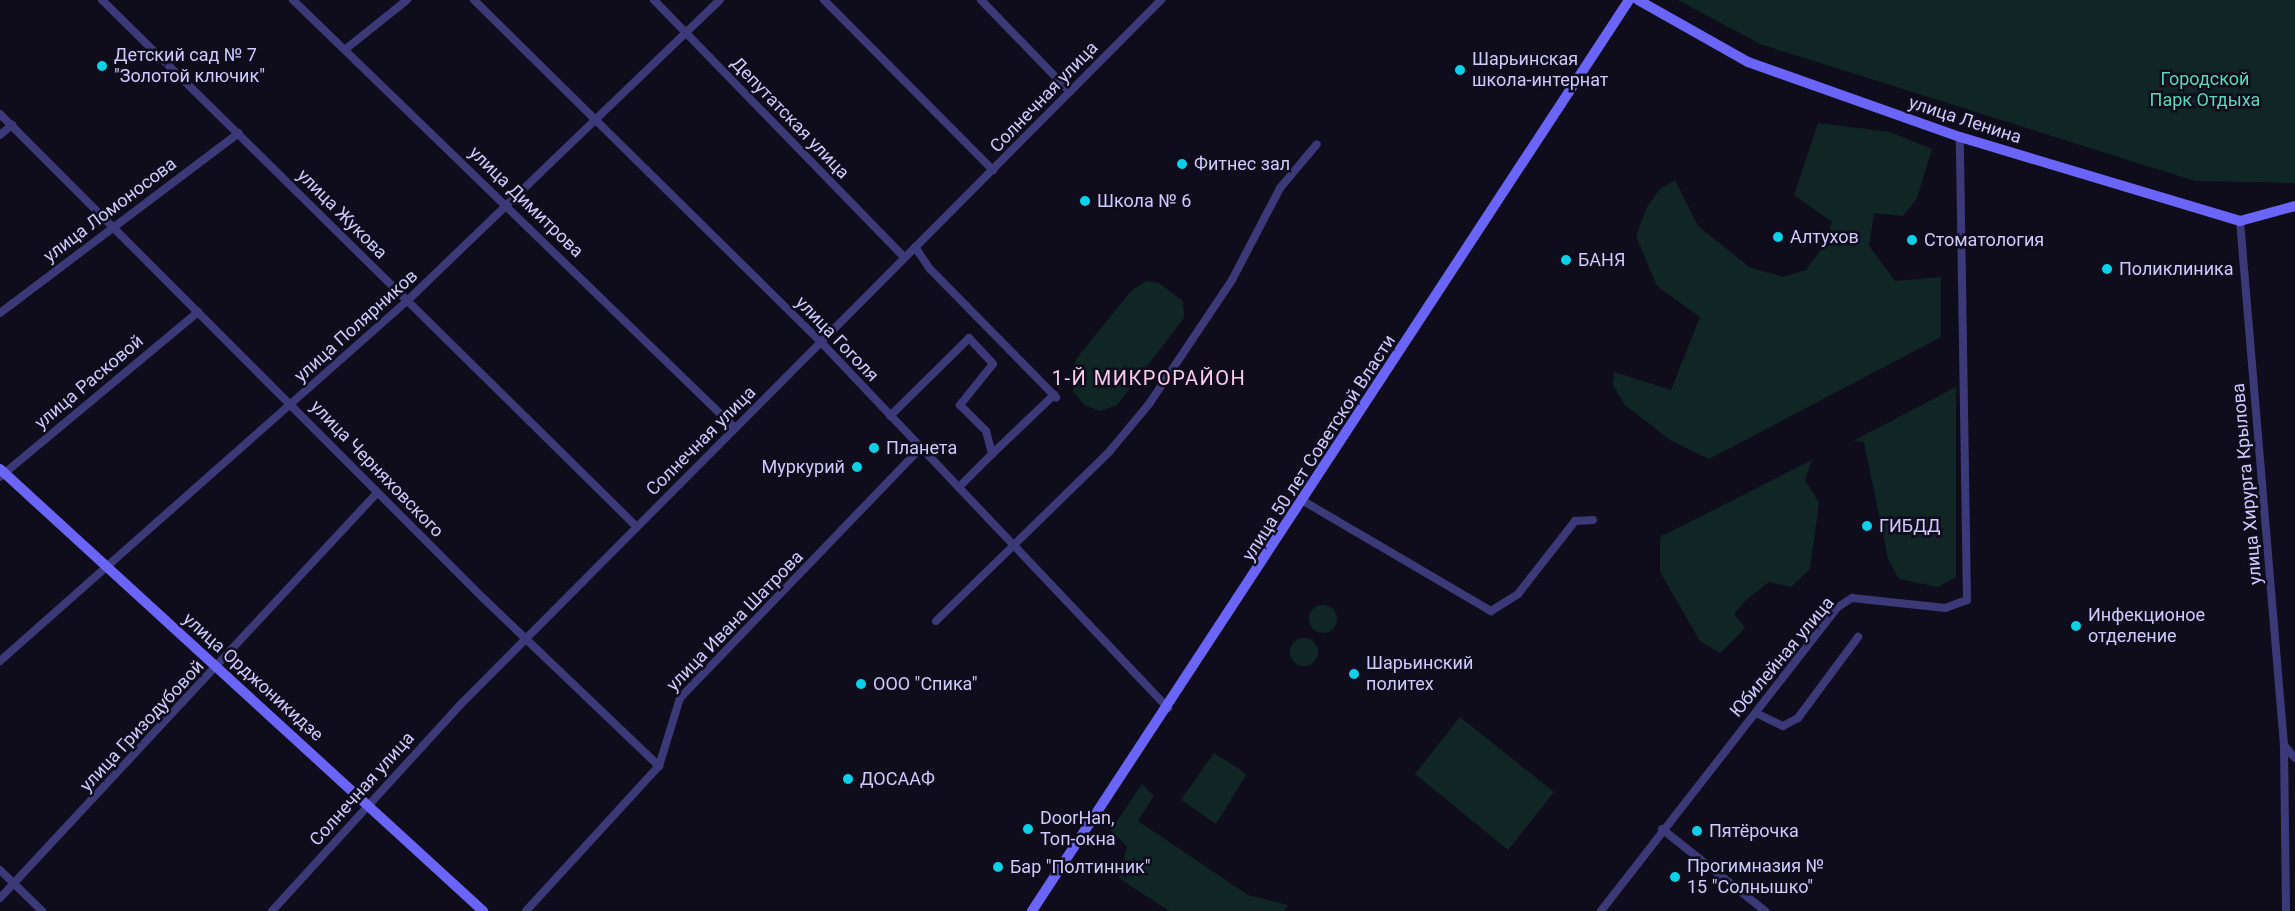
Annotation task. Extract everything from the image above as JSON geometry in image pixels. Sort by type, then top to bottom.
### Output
[{"type":"street","name":"улица Жукова","points":[[102,0],[637,527]]},
{"type":"street","name":"улица Димитрова","points":[[293,0],[347,48],[735,428]]},
{"type":"street","points":[[347,48],[407,0]]},
{"type":"street","name":"улица Гоголя","points":[[474,0],[820,341],[1168,709]]},
{"type":"street","name":"Депутатская улица","points":[[654,0],[904,258]]},
{"type":"street","name":"улица Полярников","points":[[0,661],[109,567],[408,300],[510,206],[720,0]]},
{"type":"street","points":[[824,0],[993,170]]},
{"type":"street","points":[[981,0],[1070,92]]},
{"type":"street","name":"улица 50 лет Советской Власти","points":[[1032,911],[1305,502],[1629,0]]},
{"type":"street","name":"улица Ленина","points":[[1638,0],[1748,62],[1960,137],[2240,220]]},
{"type":"street","name":"Солнечная улица","points":[[272,911],[370,803],[526,638],[993,170],[1157,1]]},
{"type":"street","name":"улица Черняховского","points":[[0,114],[293,404],[377,493],[660,766]]},
{"type":"street","points":[[0,135],[12,125]]},
{"type":"street","name":"улица Ломоносова","points":[[0,312],[112,225],[239,133]]},
{"type":"street","name":"Юбилейная улица","points":[[1601,911],[1662,829],[1838,607],[1852,598],[1945,608],[1967,600],[1960,137]]},
{"type":"street","points":[[936,621],[1109,452],[1149,404],[1232,280],[1280,188],[1317,144]]},
{"type":"street","points":[[2240,220],[2295,206]]},
{"type":"street","name":"улица Хирурга Крылова","points":[[2240,220],[2284,745],[2286,911]]},
{"type":"street","points":[[915,247],[930,269],[1055,396],[959,487]]},
{"type":"street","name":"улица Расковой","points":[[2,473],[198,312]]},
{"type":"street","points":[[890,416],[969,338],[993,364],[960,405],[986,431],[992,454]]},
{"type":"street","name":"улица Ивана Шатрова","points":[[526,911],[660,766],[680,698],[921,448]]},
{"type":"street","name":"улица Орджоникидзе","points":[[2,473],[370,803],[483,911]]},
{"type":"street","name":"улица Гризодубовой","points":[[0,898],[218,667],[377,493]]},
{"type":"street","points":[[1305,502],[1491,611],[1518,594],[1575,521],[1593,520]]},
{"type":"street","points":[[1756,713],[1783,726],[1798,718],[1858,637]]},
{"type":"street","points":[[2284,745],[2295,758]]},
{"type":"street","points":[[1662,829],[1765,911]]},
{"type":"street","points":[[0,870],[42,911]]},
{"type":"green space","name":"Городской Парк Отдыха","points":[[1678,0],[2295,0],[2295,183],[2195,181],[1760,44]]},
{"type":"green space","points":[[1818,123],[1890,132],[1932,149],[1917,198],[1903,216],[1874,213],[1869,246],[1895,281],[1941,277],[1941,337],[1709,459],[1670,440],[1625,405],[1613,385],[1614,372],[1671,390],[1700,317],[1657,286],[1636,236],[1647,207],[1660,189],[1675,180],[1698,226],[1749,267],[1783,277],[1806,270],[1823,247],[1832,222],[1794,195]]},
{"type":"green space","points":[[1146,281],[1159,283],[1183,301],[1184,318],[1117,405],[1100,411],[1084,405],[1073,391],[1070,376],[1077,358],[1131,291]]},
{"type":"green space","points":[[1956,387],[1956,577],[1938,587],[1899,579],[1888,559],[1864,442],[1853,441]]},
{"type":"green space","points":[[1812,460],[1805,480],[1819,502],[1810,569],[1791,587],[1769,582],[1746,600],[1734,614],[1745,628],[1720,653],[1700,641],[1660,572],[1660,537]]},
{"type":"green space","points":[[1323,605],[1333,609],[1337,619],[1333,629],[1323,633],[1313,629],[1309,619],[1313,609]]},
{"type":"green space","points":[[1304,638],[1314,642],[1318,652],[1314,662],[1304,666],[1294,662],[1290,652],[1294,642]]},
{"type":"green space","points":[[1460,717],[1554,792],[1508,850],[1415,774]]},
{"type":"green space","points":[[1214,753],[1247,774],[1216,824],[1181,800]]},
{"type":"green space","points":[[1142,784],[1154,796],[1138,821],[1248,895],[1288,905],[1284,911],[1169,911],[1119,878],[1127,847],[1111,830]]},
{"type":"place","name":"Детский сад № 7 \"Золотой ключик\"","points":[[102,66]]},
{"type":"place","name":"Шарьинская школа-интернат","points":[[1460,70]]},
{"type":"place","name":"Фитнес зал","points":[[1182,164]]},
{"type":"place","name":"Школа № 6","points":[[1085,201]]},
{"type":"place","name":"Алтухов","points":[[1778,237]]},
{"type":"place","name":"Стоматология","points":[[1912,240]]},
{"type":"place","name":"БАНЯ","points":[[1566,260]]},
{"type":"place","name":"Поликлиника","points":[[2107,269]]},
{"type":"place","name":"Планета","points":[[874,448]]},
{"type":"place","name":"Муркурий","points":[[857,467]]},
{"type":"place","name":"ГИБДД","points":[[1867,526]]},
{"type":"place","name":"Инфекционое отделение","points":[[2076,626]]},
{"type":"place","name":"Шарьинский политех","points":[[1354,674]]},
{"type":"place","name":"ООО \"Спика\"","points":[[861,684]]},
{"type":"place","name":"ДОСААФ","points":[[848,779]]},
{"type":"place","name":"DoorHan, Топ-окна","points":[[1028,829]]},
{"type":"place","name":"Пятёрочка","points":[[1697,831]]},
{"type":"place","name":"Бар \"Полтинник\"","points":[[998,867]]},
{"type":"place","name":"Прогимназия № 15 \"Солнышко\"","points":[[1675,877]]},
{"type":"district","name":"1-Й МИКРОРАЙОН","points":[[1149,378]]}]
